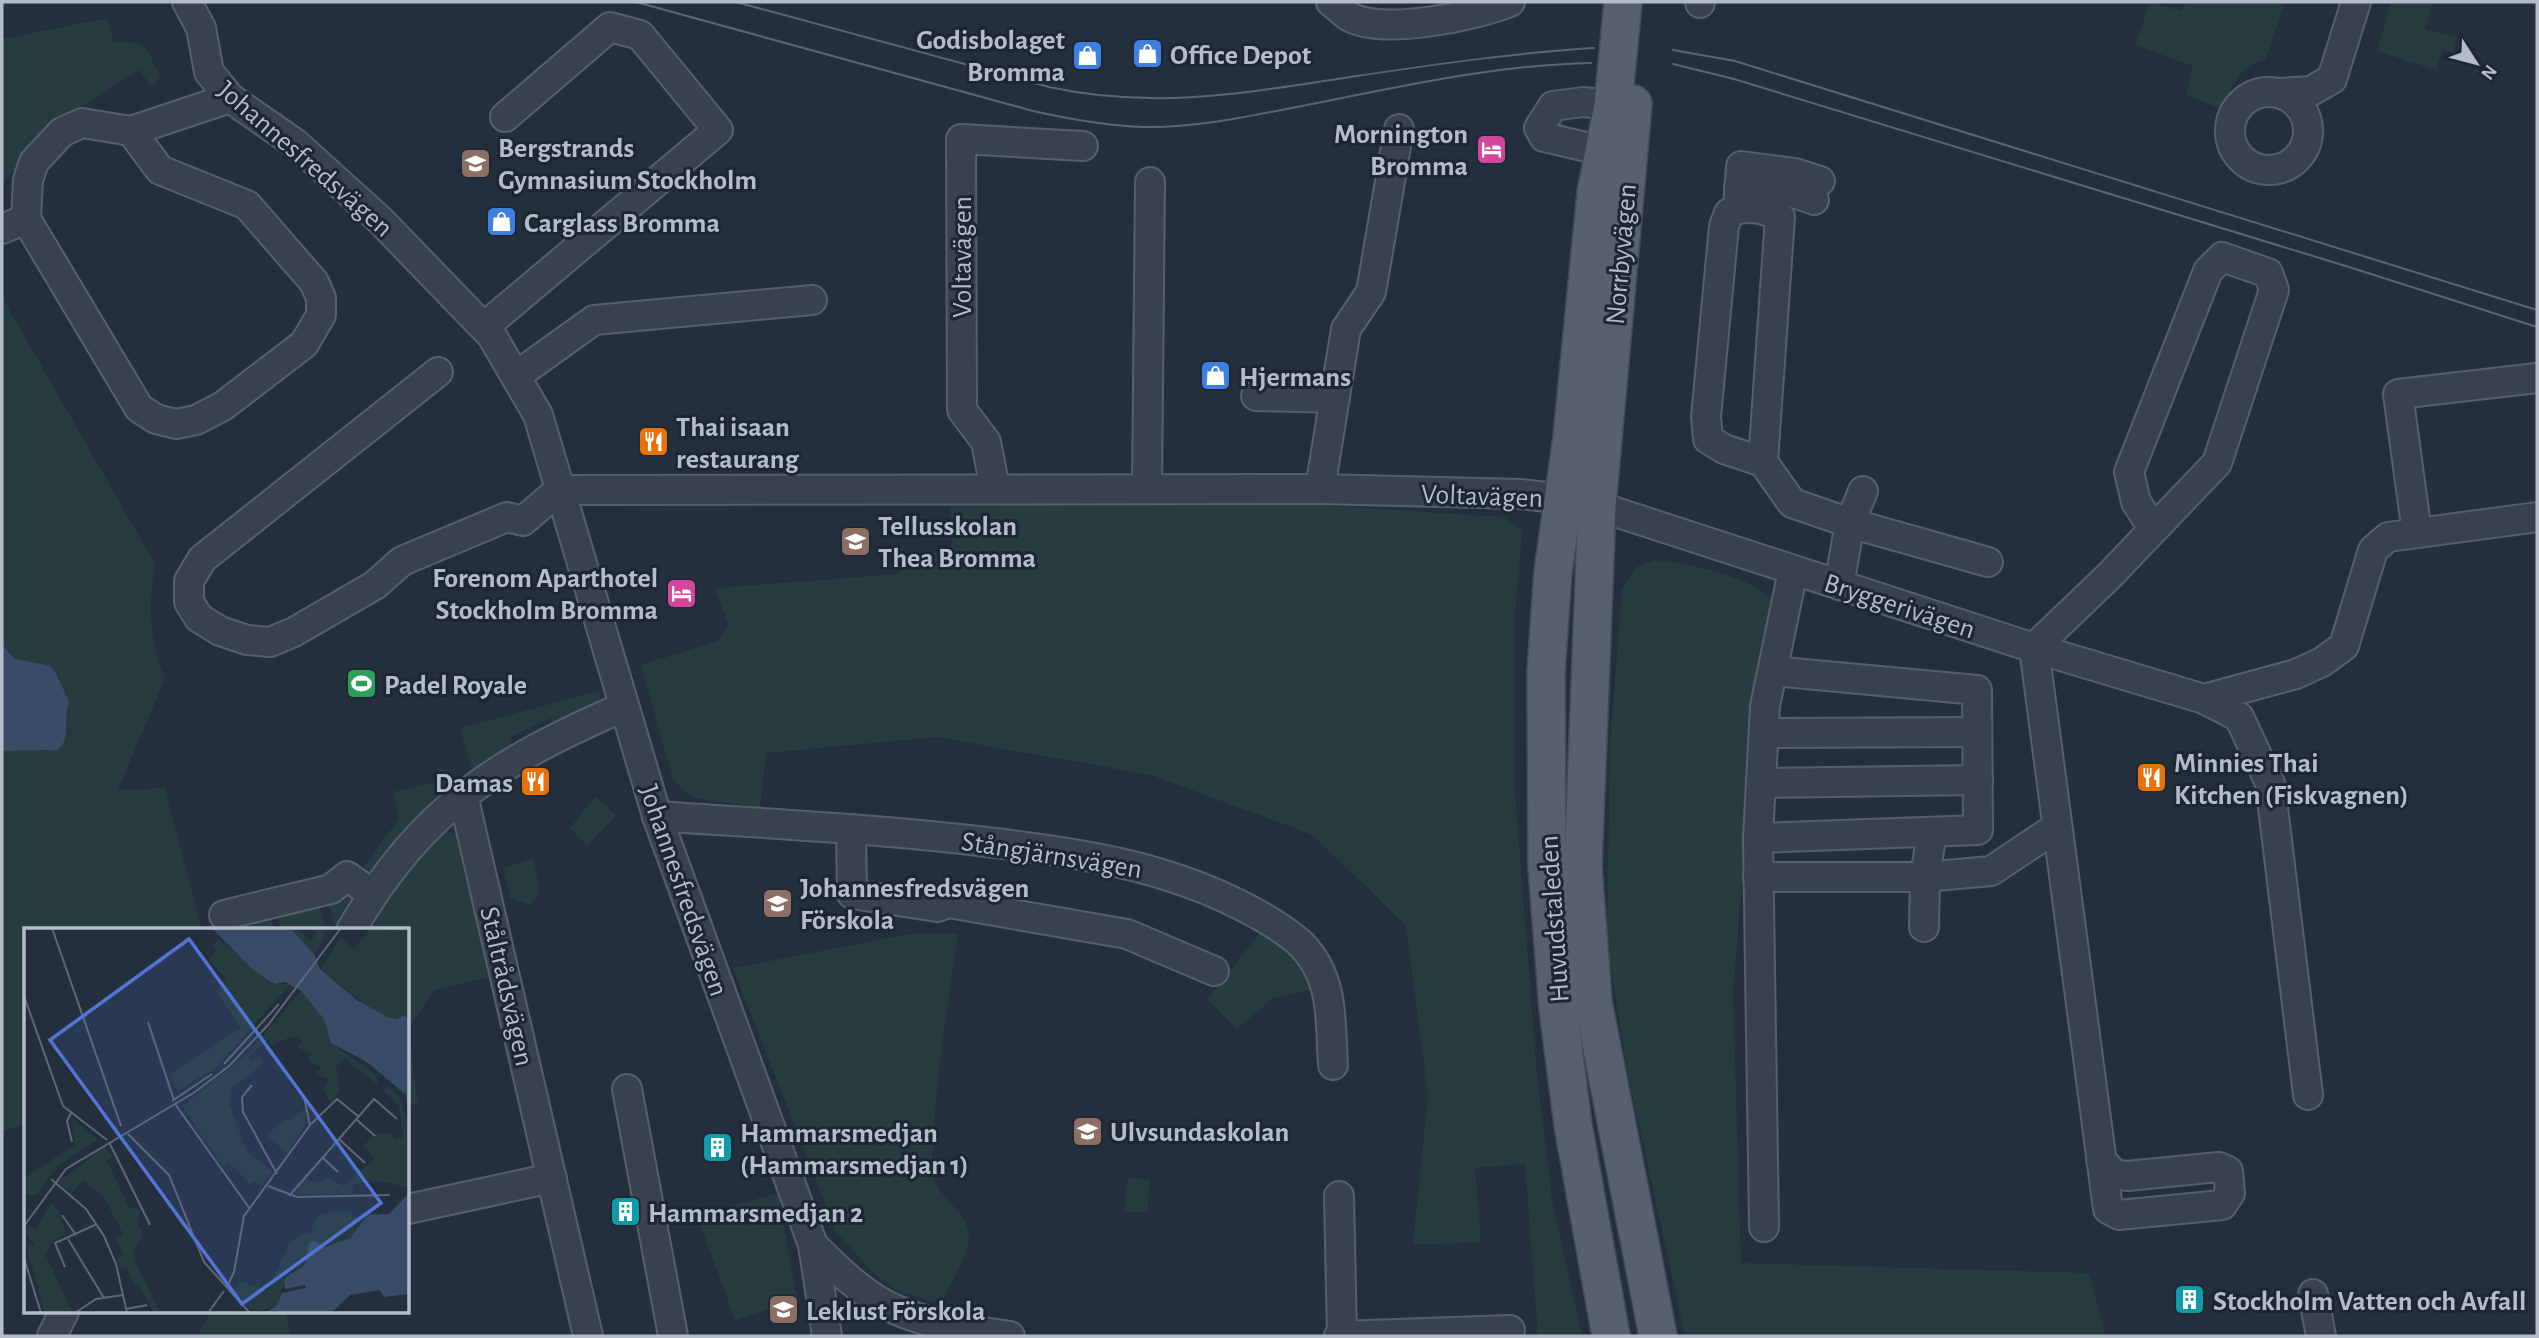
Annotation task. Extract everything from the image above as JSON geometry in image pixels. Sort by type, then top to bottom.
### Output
[{"type":"main road","name":"Norrbyvägen","points":[[1581,503],[1596,193],[1612,105],[1623,2]]},
{"type":"main road","name":"Norrbyvägen","points":[[1581,503],[1642,2]]},
{"type":"main road","name":"Huvudstaleden","points":[[1581,503],[1553,572],[1545,672],[1547,867],[1558,1008],[1573,1125],[1611,1336]]},
{"type":"main road","name":"Huvudstaleden","points":[[1581,503],[1583,866],[1586,935],[1593,1002],[1658,1336]]},
{"type":"street","name":"Johannesfredsvägen","points":[[187,2],[201,28],[209,72],[230,98],[296,144],[380,221],[484,327],[538,415],[657,816],[813,1245],[847,1279],[886,1305],[964,1329],[1010,1336]]},
{"type":"street","points":[[1331,2],[1349,17],[1379,24],[1407,12],[1444,18],[1510,2]]},
{"type":"street","points":[[2332,79],[2311,91],[2262,92],[2244,100],[2231,118],[2230,135],[2234,149],[2247,165],[2267,171],[2288,166],[2300,156],[2332,79],[2357,2]]},
{"type":"street","points":[[484,327],[718,131],[640,35],[610,27],[505,117]]},
{"type":"street","points":[[2280,93],[2296,102],[2307,120],[2308,141]]},
{"type":"street","points":[[131,131],[160,170],[247,205],[314,282],[321,298],[321,315],[314,332],[304,344],[223,406],[197,420],[176,424],[156,418],[139,408],[14,224],[34,162],[62,132],[82,123],[131,131],[230,98]]},
{"type":"street","points":[[1603,151],[1544,137],[1539,128],[1553,106],[1583,102],[1612,105]]},
{"type":"street","points":[[1320,489],[1346,329],[1370,292],[1399,129]]},
{"type":"street","name":"Voltavägen","points":[[995,489],[986,442],[962,410],[961,139],[1083,146]]},
{"type":"street","points":[[1817,190],[1795,173],[1741,166],[1738,198],[1724,226],[1708,439],[1724,449],[1763,462],[1792,503],[1850,523],[1988,562]]},
{"type":"street","points":[[1147,488],[1150,182]]},
{"type":"street","points":[[1738,198],[1780,217],[1763,462]]},
{"type":"street","points":[[2101,1160],[2034,648],[2109,576],[2217,463],[2274,290],[2268,273],[2222,257],[2208,271],[2129,472],[2136,502],[2153,527]]},
{"type":"street","points":[[516,376],[594,320],[812,300]]},
{"type":"street","points":[[438,372],[202,559],[189,581],[189,602],[199,618],[220,631],[247,640],[270,642],[294,632],[375,585],[402,561],[507,517],[523,521],[559,490]]},
{"type":"street","points":[[2417,533],[2398,394],[2537,378]]},
{"type":"street","points":[[1256,396],[1335,398]]},
{"type":"street","name":"Voltavägen","points":[[559,490],[1320,489],[1521,494],[1581,503]]},
{"type":"street","points":[[1839,585],[1850,523],[1863,491]]},
{"type":"street","name":"Bryggerivägen","points":[[1581,503],[2034,648],[2204,699],[2239,716],[2270,783],[2308,1095]]},
{"type":"street","points":[[2204,699],[2296,674],[2322,662],[2344,646],[2373,550],[2388,537],[2537,517]]},
{"type":"street","points":[[1764,1227],[1758,838],[1764,733],[1793,571]]},
{"type":"street","points":[[1758,838],[1978,830],[1977,690],[1773,671]]},
{"type":"street","points":[[352,928],[372,894],[417,837],[463,795],[535,748],[623,706]]},
{"type":"street","points":[[1764,733],[1977,732]]},
{"type":"street","points":[[1761,783],[1978,780]]},
{"type":"street","name":"Ståltrådsvägen","points":[[463,795],[588,1336]]},
{"type":"street","name":"Stångjärnsvägen","points":[[657,816],[940,836],[1071,852],[1143,867],[1202,886],[1257,914],[1302,946],[1328,987],[1333,1065]]},
{"type":"street","points":[[1758,877],[1925,877],[1991,871],[2057,827]]},
{"type":"street","points":[[851,829],[852,894],[937,907],[949,903],[1127,934],[1214,971]]},
{"type":"street","points":[[1924,927],[1925,877],[1932,832]]},
{"type":"street","points":[[224,915],[331,888],[347,876],[372,894]]},
{"type":"street","points":[[627,1089],[673,1336]]},
{"type":"street","points":[[410,1209],[552,1178]]},
{"type":"street","points":[[1339,1196],[1341,1336],[1510,1330]]},
{"type":"street","points":[[813,1245],[827,1336]]},
{"type":"street","points":[[2313,1294],[2321,1336]]},
{"type":"street","points":[[52,1336],[63,1314]]},
{"type":"green space","points":[[2150,2],[2181,11],[2185,2],[2285,2],[2266,59],[2249,66],[2243,72],[2222,109],[2186,95],[2193,66],[2135,45]]},
{"type":"green space","points":[[2391,2],[2433,2],[2425,29],[2457,38],[2453,52],[2442,50],[2436,70],[2377,51]]},
{"type":"green space","points":[[108,18],[113,42],[140,44],[148,52],[160,77],[152,87],[139,70],[58,122],[2,183],[2,39]]},
{"type":"green space","points":[[2,297],[155,564],[151,622],[165,678],[118,790],[165,788],[201,927],[24,928],[24,1124],[2,1131],[2,751],[49,751],[68,733],[64,715],[69,702],[48,665],[15,659],[5,648],[2,626]]},
{"type":"green space","points":[[1279,503],[1504,517],[1522,531],[1514,625],[1514,779],[1536,1064],[1552,1200],[1582,1336],[1538,1336],[1525,1164],[1475,1168],[1481,1243],[1413,1244],[1428,1095],[1406,926],[1313,835],[1151,775],[937,737],[766,753],[760,808],[691,797],[673,779],[641,665],[718,641],[728,625],[715,588],[900,574],[902,555],[952,552],[950,507]]},
{"type":"green space","points":[[1654,560],[1719,572],[1751,585],[1775,602],[1750,780],[1733,992],[1741,1263],[2089,1273],[2106,1336],[1685,1336],[1628,1074],[1607,944],[1610,744],[1622,590],[1637,567]]},
{"type":"green space","points":[[599,691],[600,699],[554,724],[551,718],[510,737],[512,745],[472,770],[460,728]]},
{"type":"green space","points":[[437,767],[452,772],[457,781],[403,830],[365,878],[362,869],[399,819],[393,792],[440,781]]},
{"type":"green space","points":[[595,797],[616,815],[587,846],[570,828]]},
{"type":"green space","points":[[445,831],[462,835],[498,975],[434,990],[410,1026],[410,928],[367,928],[397,884]]},
{"type":"green space","points":[[533,858],[540,892],[530,905],[510,898],[504,868]]},
{"type":"green space","points":[[355,892],[334,926],[327,897]]},
{"type":"green space","points":[[317,899],[326,928],[281,928],[275,909]]},
{"type":"green space","points":[[268,911],[274,928],[251,928],[205,926]]},
{"type":"green space","points":[[1263,929],[1296,956],[1318,988],[1273,998],[1237,1029],[1207,1000]]},
{"type":"green space","points":[[915,933],[958,934],[938,1079],[932,1167],[939,1188],[960,1214],[969,1234],[966,1253],[941,1304],[896,1290],[871,1271],[836,1231],[733,968]]},
{"type":"green space","points":[[410,1045],[418,1103],[410,1106]]},
{"type":"green space","points":[[1128,1178],[1150,1180],[1147,1213],[1124,1211]]},
{"type":"green space","points":[[778,1193],[797,1300],[735,1320],[697,1216]]},
{"type":"green space","points":[[210,1314],[286,1314],[290,1336],[197,1336]]},
{"type":"water","points":[[2,626],[5,648],[15,659],[48,665],[55,671],[69,702],[65,739],[58,750],[2,751]]},
{"type":"tram line","points":[[636,2],[1033,111],[1088,122],[1130,126],[1164,127],[1204,123],[1482,72],[1591,63]]},
{"type":"tram line","points":[[736,2],[1049,87],[1126,97],[1200,97],[1472,60],[1594,48]]},
{"type":"tram line","points":[[1673,50],[1735,61],[2537,310]]},
{"type":"tram line","points":[[1673,64],[1734,79],[2537,327]]},
{"type":"place","name":"Office Depot","points":[[1147,54]]},
{"type":"place","name":"Godisbolaget Bromma","points":[[1088,55]]},
{"type":"place","name":"Mornington Bromma","points":[[1491,149]]},
{"type":"place","name":"Bergstrands Gymnasium Stockholm","points":[[475,163]]},
{"type":"place","name":"Carglass Bromma","points":[[501,222]]},
{"type":"place","name":"Hjermans","points":[[1216,376]]},
{"type":"place","name":"Thai isaan restaurang","points":[[653,442]]},
{"type":"place","name":"Tellusskolan Thea Bromma","points":[[855,541]]},
{"type":"place","name":"Forenom Aparthotel Stockholm Bromma","points":[[681,593]]},
{"type":"place","name":"Padel Royale","points":[[361,684]]},
{"type":"place","name":"Minnies Thai Kitchen (Fiskvagnen)","points":[[2151,778]]},
{"type":"place","name":"Damas","points":[[536,782]]},
{"type":"place","name":"Johannesfredsvägen Förskola","points":[[777,903]]},
{"type":"place","name":"Ulvsundaskolan","points":[[1087,1131]]},
{"type":"place","name":"Hammarsmedjan (Hammarsmedjan 1)","points":[[717,1148]]},
{"type":"place","name":"Hammarsmedjan 2","points":[[625,1212]]},
{"type":"place","name":"Stockholm Vatten och Avfall","points":[[2190,1300]]},
{"type":"place","name":"Leklust Förskola","points":[[783,1310]]}]
